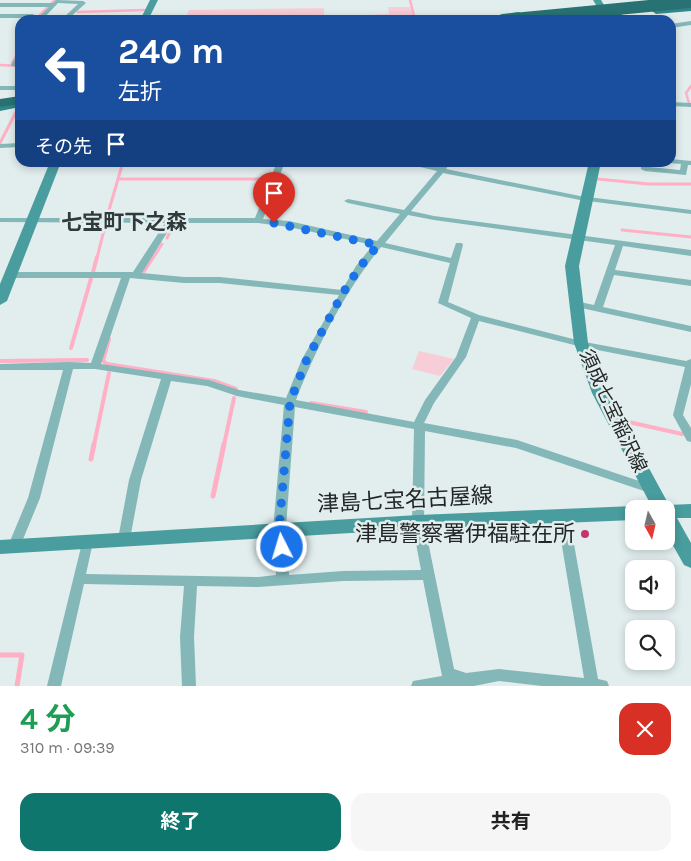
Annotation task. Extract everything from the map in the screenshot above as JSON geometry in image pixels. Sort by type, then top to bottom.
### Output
[{"type":"highway","points":[[566,15],[691,5]]},
{"type":"highway","points":[[588,15],[691,5]]},
{"type":"highway","points":[[0,98],[15,95]]},
{"type":"highway","points":[[0,103],[15,101]]},
{"type":"main road","points":[[146,15],[154,0]]},
{"type":"main road","points":[[511,15],[599,3],[606,15]]},
{"type":"main road","points":[[627,15],[691,5]]},
{"type":"main road","points":[[0,108],[15,105]]},
{"type":"main road","points":[[0,301],[54,167]]},
{"type":"main road","name":"須成七宝稲沢線","points":[[594,167],[572,266],[581,344],[600,393],[657,500]]},
{"type":"main road","points":[[675,513],[691,511]]},
{"type":"main road","name":"津島七宝名古屋線","points":[[7,547],[418,522],[625,514]]},
{"type":"main road","points":[[675,528],[686,544],[691,560]]},
{"type":"street","points":[[599,3],[675,0]]},
{"type":"street","points":[[36,15],[55,2],[83,3],[70,15]]},
{"type":"street","points":[[0,5],[47,8],[56,11]]},
{"type":"street","points":[[42,15],[47,8]]},
{"type":"street","points":[[65,12],[73,12]]},
{"type":"street","points":[[0,16],[15,17]]},
{"type":"street","points":[[676,25],[691,23]]},
{"type":"street","points":[[0,88],[15,88]]},
{"type":"street","points":[[676,104],[691,105]]},
{"type":"street","points":[[0,146],[15,145]]},
{"type":"street","points":[[645,167],[645,170],[682,173],[688,163]]},
{"type":"street","points":[[258,221],[279,167]]},
{"type":"street","points":[[429,167],[587,199],[691,212]]},
{"type":"street","points":[[283,580],[280,530],[290,402],[307,359],[359,268],[442,167]]},
{"type":"street","points":[[348,201],[458,222],[579,236],[691,253]]},
{"type":"street","points":[[0,220],[258,221],[289,224],[454,261]]},
{"type":"street","points":[[95,366],[132,275],[162,238],[171,220]]},
{"type":"street","points":[[598,310],[620,243]]},
{"type":"street","points":[[459,245],[443,303],[476,316],[581,344],[691,363],[678,415],[691,438]]},
{"type":"street","points":[[610,272],[691,283]]},
{"type":"street","points":[[10,275],[132,275],[184,280],[220,280],[343,293]]},
{"type":"street","points":[[575,304],[691,330]]},
{"type":"street","points":[[466,683],[448,673],[418,522],[419,425],[428,402],[461,357],[476,316]]},
{"type":"street","points":[[7,547],[34,498],[69,365]]},
{"type":"street","points":[[0,367],[95,366],[209,383],[237,393],[517,444],[650,488]]},
{"type":"street","points":[[124,539],[135,480],[167,377]]},
{"type":"street","points":[[418,686],[466,683],[499,675],[597,685],[562,516]]},
{"type":"street","points":[[54,686],[87,542]]},
{"type":"street","points":[[79,579],[283,580],[429,575]]},
{"type":"street","points":[[189,686],[187,637],[191,580]]},
{"type":"shaded area","points":[[388,7],[410,7],[412,15],[365,15],[389,14]]},
{"type":"shaded area","points":[[324,8],[324,15],[187,15],[189,10]]},
{"type":"shaded area","points":[[419,351],[454,359],[440,376],[412,369]]},
{"type":"waterway","points":[[52,3],[55,0]]},
{"type":"waterway","points":[[410,0],[414,15]]},
{"type":"waterway","points":[[40,15],[48,7]]},
{"type":"waterway","points":[[78,12],[144,10]]},
{"type":"waterway","points":[[12,63],[15,58]]},
{"type":"waterway","points":[[0,65],[15,66]]},
{"type":"waterway","points":[[689,103],[686,93],[691,86]]},
{"type":"waterway","points":[[0,143],[15,114]]},
{"type":"waterway","points":[[118,179],[122,167]]},
{"type":"waterway","points":[[107,217],[118,179]]},
{"type":"waterway","points":[[118,179],[270,179]]},
{"type":"waterway","points":[[598,179],[648,184],[691,184]]},
{"type":"waterway","points":[[97,258],[106,222]]},
{"type":"waterway","points":[[167,238],[173,226]]},
{"type":"waterway","points":[[622,230],[691,237]]},
{"type":"waterway","points":[[153,258],[162,244]]},
{"type":"waterway","points":[[93,272],[97,257]]},
{"type":"waterway","points":[[144,271],[153,257]]},
{"type":"waterway","points":[[71,348],[92,275]]},
{"type":"waterway","points":[[109,339],[103,361],[107,364],[214,381],[236,389]]},
{"type":"waterway","points":[[0,361],[87,360]]},
{"type":"waterway","points":[[94,445],[109,373]]},
{"type":"waterway","points":[[224,445],[234,398]]},
{"type":"waterway","points":[[311,403],[366,412]]},
{"type":"waterway","points":[[624,421],[682,434]]},
{"type":"waterway","points":[[91,459],[94,444]]},
{"type":"waterway","points":[[213,496],[224,444]]},
{"type":"waterway","points":[[0,655],[22,655],[17,686]]},
{"type":"place","name":"津島警察署伊福駐在所","points":[[585,534]]},
{"type":"district","name":"七宝町下之森","points":[[124,222]]},
{"type":"route","points":[[274,223],[289,224],[378,245],[359,268],[343,293],[307,359],[290,402],[279,530],[281,530],[282,547]]}]
